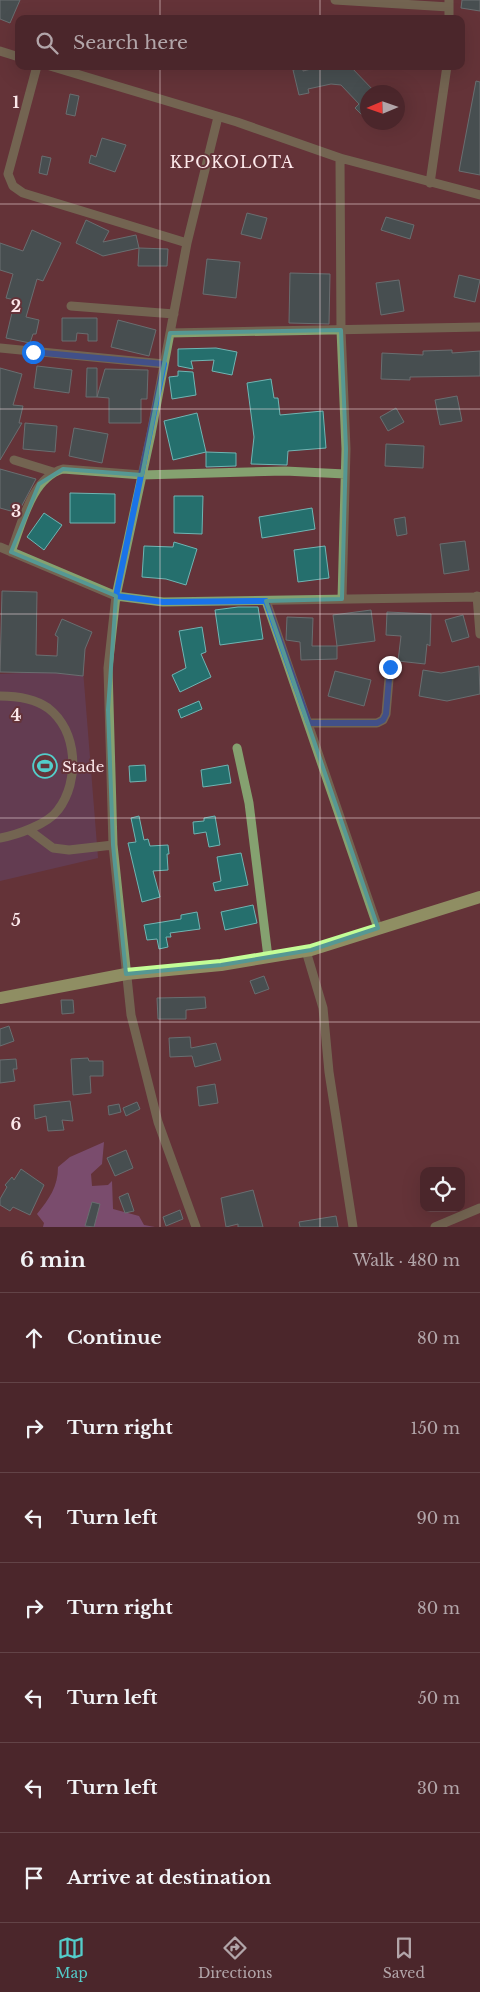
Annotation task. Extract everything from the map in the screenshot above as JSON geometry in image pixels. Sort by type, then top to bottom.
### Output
[{"type":"main road","points":[[0,998],[126,974],[221,965],[306,951],[480,897]]},
{"type":"street","points":[[334,0],[449,3]]},
{"type":"street","points":[[0,51],[15,56]]},
{"type":"street","points":[[36,70],[8,174],[13,186],[23,193],[187,243]]},
{"type":"street","points":[[63,70],[218,117],[340,158],[480,195]]},
{"type":"street","points":[[430,183],[446,70]]},
{"type":"street","points":[[196,1227],[158,1122],[131,1015],[113,845],[108,668],[116,596],[142,475],[187,243],[218,117]]},
{"type":"street","points":[[340,158],[341,330],[346,474],[342,599]]},
{"type":"street","points":[[71,306],[174,314]]},
{"type":"street","points":[[170,333],[480,327]]},
{"type":"street","points":[[0,348],[164,364]]},
{"type":"street","points":[[14,460],[53,472]]},
{"type":"street","points":[[11,552],[39,484],[53,472],[71,468],[142,475],[285,471],[346,474]]},
{"type":"street","points":[[0,547],[116,596],[163,602],[479,596],[480,634]]},
{"type":"street","points":[[266,601],[378,928]]},
{"type":"street","points":[[309,723],[377,723],[383,720],[386,714],[390,667]]},
{"type":"street","points":[[0,696],[18,696],[47,708],[66,728],[73,757],[71,783],[58,810],[29,830],[0,838]]},
{"type":"street","points":[[237,748],[250,812],[268,957]]},
{"type":"street","points":[[29,830],[53,848],[70,850],[113,845]]},
{"type":"street","points":[[306,951],[323,1008],[329,1072],[353,1227]]},
{"type":"street","points":[[435,1227],[480,1208]]},
{"type":"highlighted area","points":[[341,330],[346,449],[342,599],[266,601],[378,928],[311,950],[221,965],[126,974],[113,845],[108,710],[116,596],[11,552],[39,484],[63,469],[142,475],[170,333]]},
{"type":"shaded area","name":"Stade","points":[[83,670],[98,858],[0,881],[0,674]]},
{"type":"shaded area","points":[[104,1142],[102,1164],[91,1174],[92,1186],[108,1185],[112,1181],[113,1209],[139,1216],[144,1225],[155,1227],[43,1227],[44,1223],[37,1214],[52,1192],[58,1174],[58,1167],[70,1157]]},
{"type":"building","points":[[0,0],[20,0],[10,23],[0,19]]},
{"type":"building","points":[[462,0],[480,0],[480,11],[461,8]]},
{"type":"building","points":[[293,70],[354,70],[368,85],[360,85],[360,113],[355,108],[359,104],[341,85],[331,84],[308,89],[309,93],[299,95]]},
{"type":"building","points":[[476,81],[480,82],[480,175],[459,171]]},
{"type":"building","points":[[70,94],[79,96],[75,116],[66,114]]},
{"type":"building","points":[[102,138],[126,145],[115,172],[89,163],[91,155],[96,157]]},
{"type":"building","points":[[42,156],[51,158],[47,175],[39,173]]},
{"type":"building","points":[[247,213],[267,218],[261,239],[241,234]]},
{"type":"building","points":[[386,217],[414,225],[410,239],[381,230]]},
{"type":"building","points":[[86,220],[109,231],[103,242],[136,235],[139,248],[103,256],[76,243]]},
{"type":"building","points":[[32,230],[61,243],[43,281],[37,279],[26,317],[39,320],[36,334],[33,334],[30,343],[6,338],[15,300],[6,298],[13,274],[0,270],[0,243],[23,251]]},
{"type":"building","points":[[139,248],[168,249],[167,266],[138,266]]},
{"type":"building","points":[[207,259],[240,262],[236,298],[203,294]]},
{"type":"building","points":[[290,273],[330,274],[329,324],[289,323]]},
{"type":"building","points":[[459,275],[480,280],[475,302],[454,297]]},
{"type":"building","points":[[399,280],[404,311],[381,315],[376,283]]},
{"type":"building","points":[[62,318],[97,318],[97,341],[88,341],[88,334],[77,333],[76,341],[62,341]]},
{"type":"building","points":[[118,320],[156,330],[149,356],[111,347]]},
{"type":"building","points":[[216,348],[237,352],[232,375],[212,371],[214,360],[191,361],[193,369],[178,366],[178,349]]},
{"type":"building","points":[[452,350],[452,353],[480,351],[480,376],[410,377],[410,380],[381,379],[382,353],[423,355],[423,351]]},
{"type":"building","points":[[37,366],[72,370],[69,393],[34,388]]},
{"type":"building","points":[[0,368],[22,374],[13,405],[23,406],[19,423],[22,423],[0,460]]},
{"type":"building","points":[[87,368],[97,368],[97,397],[86,397]]},
{"type":"building","points":[[105,369],[148,370],[147,399],[141,399],[141,423],[109,423],[109,398],[97,397]]},
{"type":"building","points":[[178,371],[193,372],[196,395],[172,399],[169,377],[178,376]]},
{"type":"building","points":[[271,379],[274,398],[278,398],[280,415],[323,411],[326,448],[288,451],[287,465],[251,464],[254,437],[247,383]]},
{"type":"building","points":[[457,396],[462,421],[440,425],[435,400]]},
{"type":"building","points":[[396,408],[404,422],[388,431],[380,417]]},
{"type":"building","points":[[197,413],[206,452],[173,460],[164,421]]},
{"type":"building","points":[[25,423],[57,426],[55,452],[23,449]]},
{"type":"building","points":[[74,428],[108,434],[102,463],[69,456]]},
{"type":"building","points":[[386,444],[424,446],[423,468],[385,466]]},
{"type":"building","points":[[206,452],[236,453],[236,466],[206,467]]},
{"type":"building","points":[[0,469],[36,479],[18,513],[0,508]]},
{"type":"building","points":[[70,493],[115,494],[115,523],[70,523]]},
{"type":"building","points":[[174,496],[203,496],[202,534],[174,533]]},
{"type":"building","points":[[312,508],[315,529],[262,538],[259,517]]},
{"type":"building","points":[[44,513],[62,525],[44,550],[27,537]]},
{"type":"building","points":[[405,517],[407,534],[397,536],[394,519]]},
{"type":"building","points":[[465,541],[469,570],[444,574],[440,544]]},
{"type":"building","points":[[174,542],[197,549],[186,585],[166,579],[142,577],[144,546],[173,547]]},
{"type":"building","points":[[325,546],[329,578],[298,582],[294,550]]},
{"type":"building","points":[[2,591],[37,592],[36,655],[57,656],[58,637],[55,635],[62,619],[92,632],[85,649],[83,676],[56,673],[0,672]]},
{"type":"building","points":[[258,607],[263,639],[220,645],[215,610]]},
{"type":"building","points":[[371,610],[375,641],[337,646],[333,615]]},
{"type":"building","points":[[387,612],[431,614],[430,646],[427,644],[425,664],[398,661],[401,636],[386,635]]},
{"type":"building","points":[[463,615],[469,637],[452,642],[445,620]]},
{"type":"building","points":[[287,617],[313,618],[312,646],[337,646],[337,659],[301,660],[300,642],[286,640]]},
{"type":"building","points":[[202,627],[206,652],[201,654],[211,677],[180,692],[172,675],[186,668],[179,631]]},
{"type":"building","points":[[479,666],[480,694],[447,701],[419,696],[423,670],[441,673]]},
{"type":"building","points":[[335,671],[371,680],[364,706],[328,696]]},
{"type":"building","points":[[199,701],[202,709],[181,718],[178,710]]},
{"type":"building","points":[[145,765],[146,781],[130,782],[129,766]]},
{"type":"building","points":[[228,765],[231,783],[203,787],[201,770]]},
{"type":"building","points":[[139,816],[144,840],[148,839],[150,846],[168,845],[169,854],[167,854],[168,870],[153,871],[160,897],[142,902],[128,843],[136,842],[131,818]]},
{"type":"building","points":[[215,816],[220,845],[209,847],[206,832],[194,834],[193,822],[204,821],[204,818]]},
{"type":"building","points":[[241,853],[248,885],[215,891],[213,883],[221,881],[217,857]]},
{"type":"building","points":[[253,905],[257,923],[225,930],[221,912]]},
{"type":"building","points":[[197,912],[200,929],[170,933],[171,937],[166,937],[168,947],[159,949],[157,939],[147,940],[144,925],[181,919],[181,915]]},
{"type":"building","points":[[264,976],[269,989],[255,994],[250,981]]},
{"type":"building","points":[[205,997],[206,1008],[186,1010],[186,1019],[158,1019],[157,998]]},
{"type":"building","points":[[61,1000],[73,1000],[74,1013],[62,1014]]},
{"type":"building","points":[[9,1026],[14,1041],[0,1046],[0,1029]]},
{"type":"building","points":[[190,1037],[191,1048],[216,1043],[221,1060],[195,1067],[192,1056],[170,1057],[169,1038]]},
{"type":"building","points":[[88,1058],[89,1061],[103,1061],[103,1076],[90,1076],[91,1093],[73,1095],[71,1059]]},
{"type":"building","points":[[16,1059],[17,1069],[13,1069],[15,1081],[0,1083],[0,1060]]},
{"type":"building","points":[[215,1084],[218,1103],[199,1106],[197,1087]]},
{"type":"building","points":[[70,1101],[73,1121],[62,1120],[64,1130],[48,1131],[46,1116],[35,1119],[34,1105]]},
{"type":"building","points":[[137,1102],[140,1109],[126,1116],[123,1108]]},
{"type":"building","points":[[119,1104],[121,1112],[109,1115],[108,1106]]},
{"type":"building","points":[[126,1150],[133,1168],[115,1176],[107,1158]]},
{"type":"building","points":[[21,1169],[44,1185],[30,1215],[13,1207],[10,1211],[0,1205],[0,1199],[7,1187],[5,1185],[12,1177],[14,1180]]},
{"type":"building","points":[[253,1190],[263,1227],[238,1227],[238,1224],[226,1227],[221,1198]]},
{"type":"building","points":[[128,1193],[134,1211],[125,1213],[119,1197]]},
{"type":"building","points":[[92,1202],[100,1204],[94,1227],[85,1226]]},
{"type":"building","points":[[180,1210],[183,1219],[166,1226],[163,1217]]},
{"type":"building","points":[[336,1216],[338,1227],[300,1227],[299,1222]]},
{"type":"place","name":"Stade","points":[[45,766]]},
{"type":"district","name":"KPOKOLOTA","points":[[232,162]]},
{"type":"route","points":[[33,352],[164,364],[116,596],[131,600],[163,602],[266,601],[309,723],[377,723],[383,720],[386,714],[390,667]]}]
